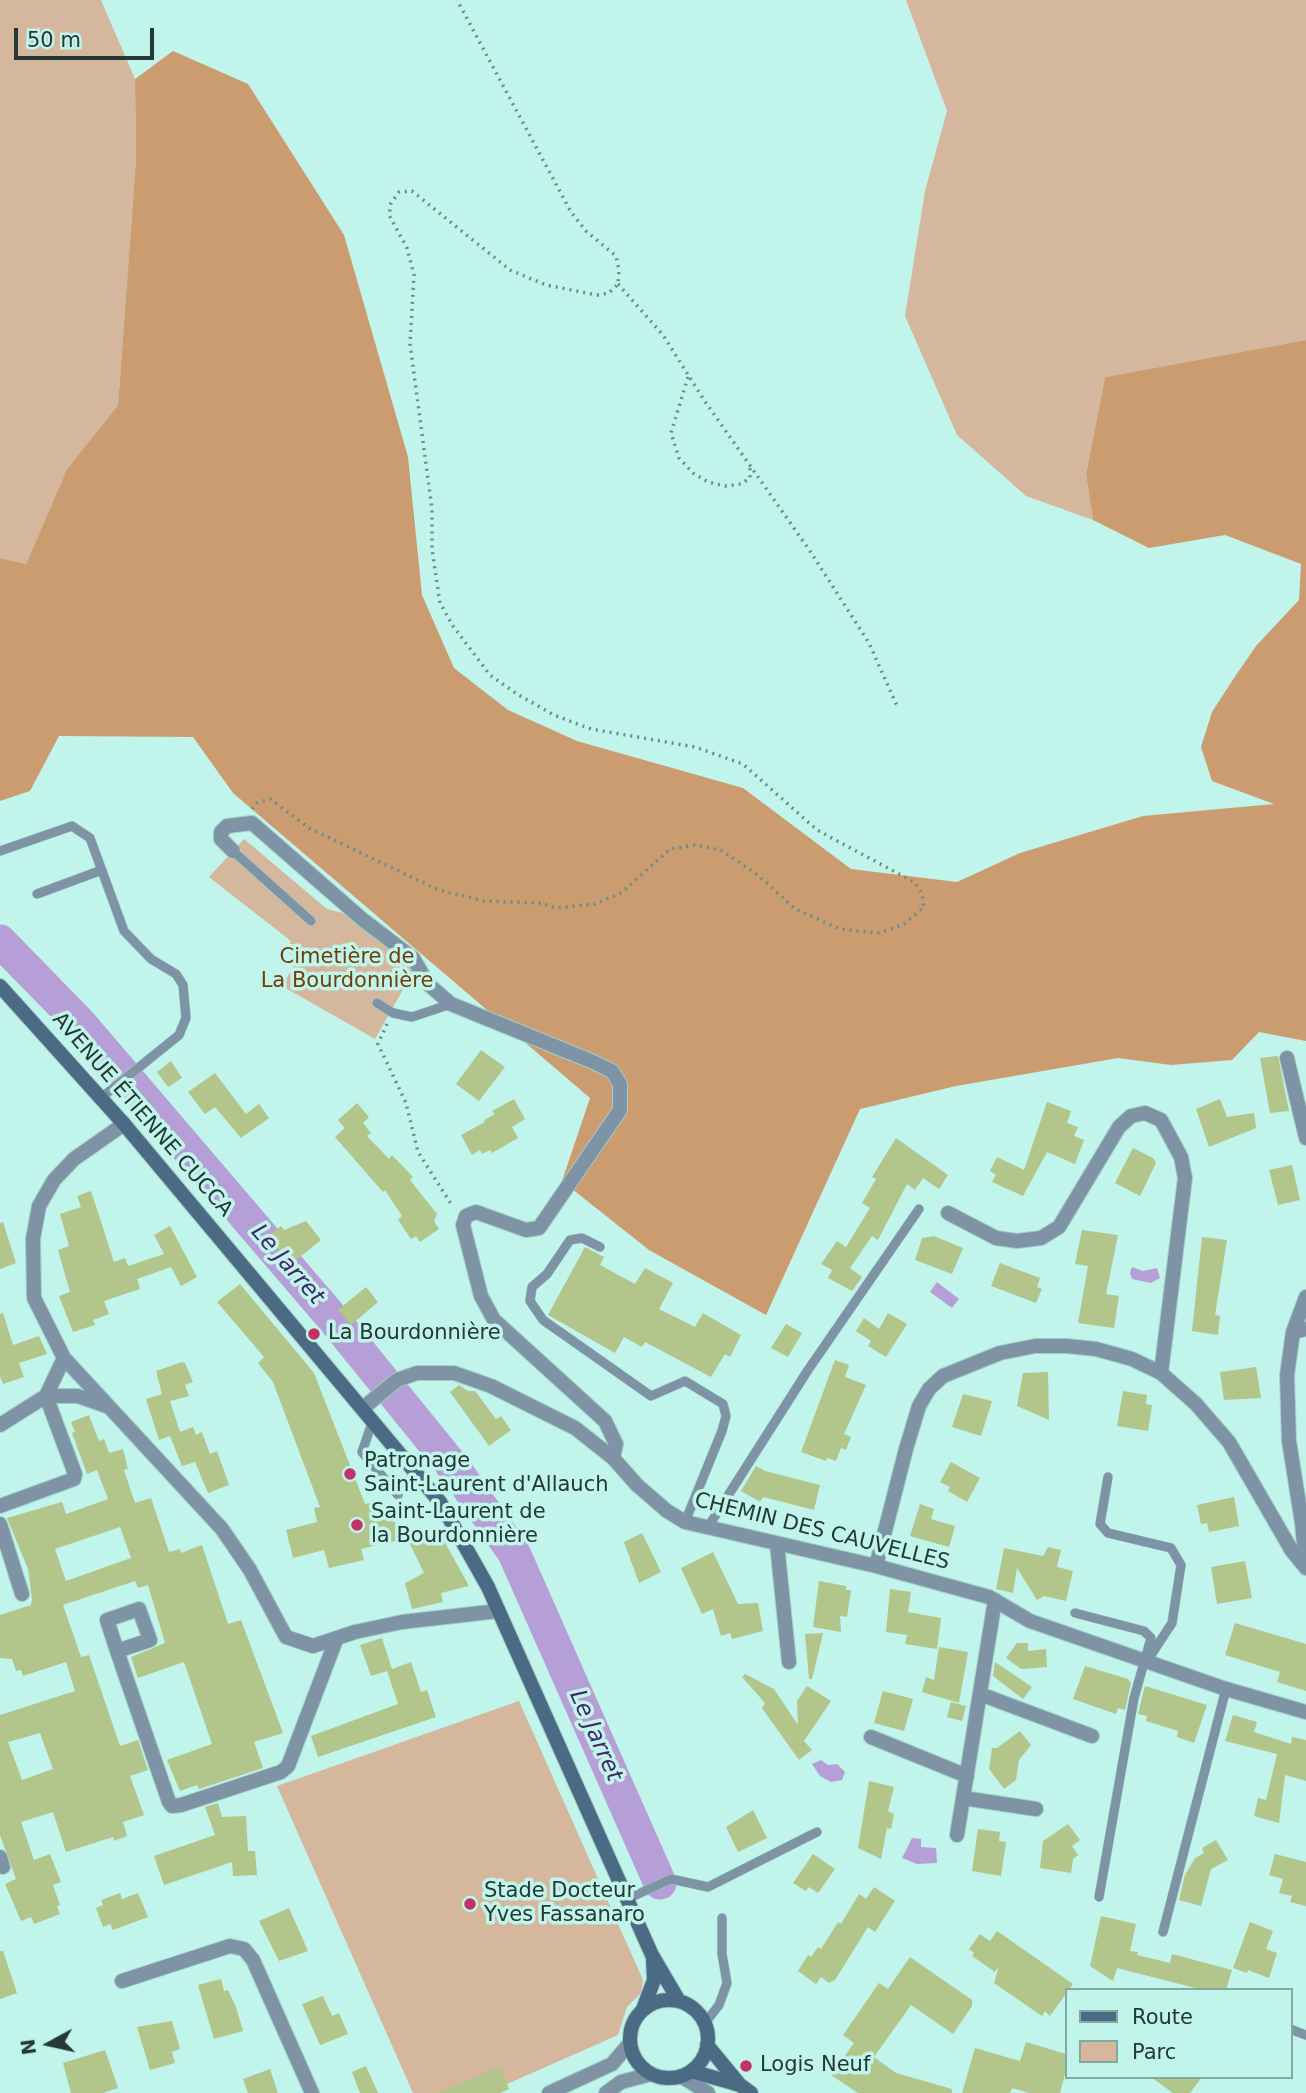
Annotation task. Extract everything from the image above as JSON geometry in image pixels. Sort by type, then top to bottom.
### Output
[{"type":"main road","name":"AVENUE ÉTIENNE CUCCA","points":[[0,986],[124,1124],[440,1502],[488,1587],[652,1955],[679,2001]]},
{"type":"main road","points":[[652,1955],[654,1980],[643,2009],[635,2019],[630,2043],[641,2066],[651,2074],[661,2077],[686,2074],[746,2089]]},
{"type":"main road","points":[[643,2009],[666,2000],[679,2001],[697,2012],[705,2023],[707,2045],[704,2056],[686,2074]]},
{"type":"main road","points":[[707,2045],[746,2089]]},
{"type":"street","points":[[233,851],[221,839],[221,832],[228,825],[252,822],[362,919],[413,958],[428,984],[451,1004],[612,1071],[620,1084],[620,1110],[539,1228],[526,1230],[476,1212],[466,1216],[463,1225],[481,1296],[494,1320],[605,1421],[616,1444],[613,1458]]},
{"type":"street","points":[[1287,1058],[1306,1138]]},
{"type":"street","points":[[948,1213],[996,1238],[1017,1241],[1041,1238],[1059,1227],[1119,1127],[1131,1116],[1145,1113],[1161,1120],[1181,1157],[1185,1178],[1161,1373]]},
{"type":"street","points":[[124,1124],[74,1158],[54,1180],[39,1206],[33,1238],[34,1298],[64,1358],[222,1529],[250,1570],[286,1637],[313,1646],[355,1632],[402,1622],[498,1611]]},
{"type":"street","points":[[1306,1297],[1287,1375],[1289,1441],[1304,1522],[1306,1568]]},
{"type":"street","points":[[876,1566],[919,1406],[929,1389],[943,1376],[991,1356],[1035,1346],[1096,1349],[1161,1373],[1196,1404],[1230,1442],[1292,1551],[1306,1568]]},
{"type":"street","points":[[0,1506],[74,1479],[75,1474],[46,1396],[64,1358]]},
{"type":"street","name":"CHEMIN DES CAUVELLES","points":[[363,1408],[397,1380],[433,1371],[454,1373],[491,1386],[575,1428],[613,1458],[637,1485],[667,1511],[685,1522],[876,1566],[996,1601],[1030,1621],[1226,1689],[1306,1712]]},
{"type":"street","points":[[0,1425],[46,1396],[78,1396],[108,1406]]},
{"type":"street","points":[[0,1524],[22,1594]]},
{"type":"street","points":[[777,1544],[789,1662]]},
{"type":"street","points":[[957,1835],[996,1601]]},
{"type":"street","points":[[117,1651],[169,1802],[181,1805],[281,1772],[288,1766],[336,1640]]},
{"type":"street","points":[[980,1694],[1092,1736]]},
{"type":"street","points":[[871,1737],[967,1776]]},
{"type":"street","points":[[963,1798],[1036,1809]]},
{"type":"street","points":[[122,1981],[230,1945],[244,1949],[253,1960],[312,2093]]},
{"type":"street","points":[[549,2093],[612,2064],[630,2043]]},
{"type":"street","points":[[607,2092],[621,2082],[651,2074]]},
{"type":"street","points":[[686,2074],[708,2093]]},
{"type":"lane","points":[[0,851],[72,826],[90,838],[124,931],[151,959],[176,974],[183,985],[187,1018],[180,1035],[101,1098]]},
{"type":"lane","points":[[233,851],[311,921]]},
{"type":"lane","points":[[37,894],[102,870]]},
{"type":"lane","points":[[377,1003],[393,1013],[412,1017],[451,1004]]},
{"type":"lane","points":[[708,1527],[808,1370],[919,1209]]},
{"type":"lane","points":[[600,1247],[582,1238],[570,1240],[547,1274],[532,1287],[530,1301],[543,1320],[651,1396],[685,1381],[723,1405],[726,1416],[722,1431],[685,1522]]},
{"type":"lane","points":[[373,1420],[362,1452],[398,1495]]},
{"type":"lane","points":[[1108,1477],[1100,1524],[1108,1533],[1171,1548],[1181,1566],[1171,1623],[1146,1662]]},
{"type":"lane","points":[[1075,1613],[1144,1631],[1151,1638],[1134,1698],[1099,1897]]},
{"type":"lane","points":[[1163,1932],[1226,1689]]},
{"type":"lane","points":[[627,1899],[671,1878],[708,1887],[817,1832]]},
{"type":"lane","points":[[705,2023],[719,2005],[727,1983],[722,1954],[722,1918]]},
{"type":"path","points":[[457,0],[571,212],[586,231],[616,256],[618,284],[663,335],[750,468],[810,551],[869,643],[898,706]]},
{"type":"path","points":[[241,822],[257,803],[270,799],[309,828],[418,880],[439,890],[484,901],[542,903],[555,908],[595,904],[621,893],[670,849],[695,845],[720,850],[759,876],[795,909],[840,929],[879,933],[904,924],[925,907],[922,893],[914,883],[817,830],[743,764],[695,747],[591,729],[554,715],[517,694],[489,674],[453,626],[440,603],[432,551],[432,509],[410,344],[414,275],[407,248],[389,215],[391,203],[399,192],[412,191],[510,270],[545,285],[597,295],[609,293],[618,284]]},
{"type":"path","points":[[688,375],[682,405],[671,433],[679,458],[693,473],[708,482],[726,486],[741,484],[750,478],[750,468]]},
{"type":"path","points":[[390,1018],[378,1044],[405,1103],[418,1152],[454,1209],[466,1216]]},
{"type":"green space","points":[[0,0],[101,0],[135,79],[136,159],[118,405],[67,469],[26,564],[0,558]]},
{"type":"green space","points":[[906,0],[1306,0],[1306,340],[1105,377],[1086,474],[1093,520],[1026,496],[957,435],[905,316],[925,191],[947,111]]},
{"type":"green space","name":"Cimetière de La Bourdonnière","points":[[244,839],[327,909],[350,915],[410,962],[413,972],[375,1039],[282,986],[298,959],[285,950],[291,941],[209,877]]},
{"type":"green space","name":"Stade Docteur Yves Fassanaro","points":[[519,1701],[643,1980],[641,1993],[627,2007],[618,2035],[507,2084],[499,2093],[413,2093],[277,1786]]},
{"type":"shaded area","points":[[173,51],[248,84],[344,235],[408,457],[422,595],[454,668],[508,710],[577,741],[743,788],[851,869],[957,882],[1020,853],[1143,816],[1274,804],[1212,781],[1201,747],[1212,712],[1234,678],[1256,646],[1299,600],[1301,564],[1225,535],[1149,548],[1093,520],[1086,474],[1105,377],[1306,340],[1306,1041],[1259,1032],[1232,1060],[1171,1065],[1118,1058],[956,1086],[860,1109],[766,1315],[649,1250],[562,1181],[590,1098],[233,793],[193,737],[59,736],[30,791],[0,801],[0,558],[26,564],[67,469],[118,405],[136,159],[135,79]]},
{"type":"shaded area","points":[[1132,1267],[1143,1271],[1157,1268],[1160,1278],[1151,1283],[1132,1279]]},
{"type":"shaded area","points":[[937,1282],[959,1299],[952,1308],[930,1292]]},
{"type":"shaded area","points":[[821,1760],[828,1765],[837,1764],[845,1772],[842,1780],[831,1782],[820,1776],[812,1764]]},
{"type":"shaded area","points":[[912,1838],[921,1839],[921,1847],[936,1848],[937,1863],[917,1864],[902,1858]]},
{"type":"building","points":[[481,1050],[505,1067],[479,1101],[456,1084]]},
{"type":"building","points":[[1278,1056],[1289,1111],[1270,1113],[1260,1058]]},
{"type":"building","points":[[171,1061],[182,1078],[168,1087],[157,1072]]},
{"type":"building","points":[[215,1073],[246,1114],[259,1104],[269,1118],[241,1138],[215,1107],[205,1114],[188,1092]]},
{"type":"building","points":[[514,1099],[525,1119],[512,1127],[518,1138],[492,1153],[490,1150],[482,1154],[480,1150],[472,1155],[461,1135],[485,1122],[484,1120],[495,1114],[492,1111]]},
{"type":"building","points":[[1220,1099],[1227,1117],[1254,1113],[1256,1128],[1209,1147],[1196,1109]]},
{"type":"building","points":[[1047,1102],[1071,1111],[1067,1123],[1078,1127],[1074,1136],[1084,1140],[1075,1164],[1047,1152],[1023,1196],[992,1182],[996,1175],[990,1171],[997,1157],[1024,1170]]},
{"type":"building","points":[[357,1103],[369,1117],[363,1123],[371,1133],[367,1136],[389,1159],[392,1155],[413,1177],[410,1180],[437,1214],[434,1221],[439,1229],[420,1242],[416,1236],[411,1239],[398,1220],[402,1216],[385,1190],[383,1192],[335,1137],[345,1128],[338,1120]]},
{"type":"building","points":[[896,1138],[948,1175],[939,1189],[923,1178],[915,1190],[907,1184],[878,1240],[872,1236],[850,1268],[862,1277],[852,1291],[828,1278],[832,1270],[821,1264],[837,1241],[846,1247],[870,1208],[862,1203],[876,1179],[872,1177]]},
{"type":"building","points":[[1133,1148],[1153,1158],[1156,1163],[1140,1196],[1115,1183]]},
{"type":"building","points":[[1292,1165],[1300,1200],[1278,1205],[1269,1170]]},
{"type":"building","points":[[91,1191],[114,1262],[125,1258],[128,1266],[164,1254],[154,1235],[170,1226],[197,1277],[181,1286],[171,1267],[137,1279],[140,1289],[104,1301],[109,1314],[93,1320],[95,1325],[73,1332],[59,1296],[70,1292],[58,1250],[69,1246],[60,1214],[81,1207],[77,1196]]},
{"type":"building","points":[[306,1221],[321,1240],[290,1265],[268,1236],[281,1226],[284,1230]]},
{"type":"building","points":[[3,1222],[16,1263],[0,1269],[0,1223]]},
{"type":"building","points":[[1082,1230],[1118,1235],[1106,1294],[1119,1296],[1114,1328],[1078,1323],[1088,1266],[1075,1264]]},
{"type":"building","points":[[934,1236],[963,1248],[952,1274],[915,1260],[922,1238]]},
{"type":"building","points":[[1202,1237],[1227,1240],[1215,1315],[1220,1316],[1218,1335],[1192,1331]]},
{"type":"building","points":[[585,1247],[604,1257],[600,1265],[635,1284],[645,1268],[673,1283],[659,1309],[695,1327],[703,1313],[741,1335],[730,1357],[725,1354],[711,1377],[645,1342],[642,1347],[624,1337],[615,1353],[548,1315]]},
{"type":"building","points":[[1000,1263],[1040,1278],[1037,1287],[1042,1289],[1036,1303],[991,1286]]},
{"type":"building","points":[[240,1284],[314,1373],[365,1504],[383,1500],[386,1511],[392,1509],[399,1540],[361,1549],[364,1560],[329,1568],[324,1550],[293,1558],[286,1530],[317,1522],[314,1508],[320,1507],[273,1382],[258,1363],[264,1357],[217,1302]]},
{"type":"building","points":[[366,1287],[378,1302],[351,1325],[338,1310]]},
{"type":"building","points":[[3,1313],[13,1345],[39,1336],[47,1354],[19,1363],[24,1377],[3,1384],[0,1376],[0,1314]]},
{"type":"building","points":[[888,1313],[907,1324],[886,1357],[868,1346],[871,1341],[856,1331],[864,1318],[879,1329]]},
{"type":"building","points":[[786,1324],[802,1333],[788,1357],[771,1348]]},
{"type":"building","points":[[835,1360],[849,1365],[845,1377],[866,1385],[844,1434],[851,1437],[846,1450],[841,1448],[836,1461],[827,1458],[826,1461],[801,1452]]},
{"type":"building","points":[[185,1363],[193,1382],[185,1385],[189,1396],[170,1401],[180,1432],[193,1427],[196,1435],[202,1432],[210,1454],[217,1451],[229,1485],[208,1493],[195,1462],[182,1466],[170,1436],[159,1440],[146,1399],[162,1394],[156,1371]]},
{"type":"building","points":[[1256,1367],[1261,1398],[1224,1400],[1220,1372]]},
{"type":"building","points":[[1048,1372],[1049,1420],[1017,1406],[1023,1373]]},
{"type":"building","points":[[459,1385],[468,1391],[475,1391],[496,1419],[501,1416],[511,1430],[489,1446],[450,1392]]},
{"type":"building","points":[[1123,1391],[1147,1395],[1146,1404],[1152,1405],[1148,1431],[1117,1426]]},
{"type":"building","points":[[963,1394],[992,1401],[981,1436],[952,1427]]},
{"type":"building","points":[[89,1415],[99,1441],[104,1439],[109,1453],[123,1449],[128,1469],[124,1470],[135,1503],[151,1498],[169,1552],[180,1549],[181,1553],[202,1545],[228,1624],[241,1620],[283,1733],[254,1742],[263,1768],[199,1789],[197,1785],[180,1791],[167,1760],[212,1744],[184,1662],[138,1678],[131,1657],[165,1643],[148,1585],[138,1588],[135,1581],[63,1605],[81,1657],[89,1655],[120,1746],[138,1740],[148,1770],[130,1776],[144,1815],[123,1822],[127,1836],[114,1841],[113,1837],[66,1852],[53,1812],[21,1822],[34,1860],[50,1854],[61,1882],[53,1885],[60,1905],[57,1906],[60,1914],[34,1924],[31,1917],[21,1921],[5,1884],[16,1879],[0,1835],[0,1715],[75,1691],[66,1662],[23,1676],[21,1670],[16,1671],[12,1659],[0,1658],[0,1615],[31,1605],[32,1599],[28,1569],[7,1518],[62,1502],[66,1514],[108,1499],[97,1470],[87,1474],[72,1433],[75,1432],[71,1422]],"holes":[[[120,1527],[131,1558],[66,1581],[55,1549]],[[40,1733],[53,1769],[22,1780],[8,1742]]]},
{"type":"building","points":[[951,1462],[980,1478],[967,1502],[948,1491],[950,1487],[940,1482]]},
{"type":"building","points":[[756,1466],[765,1471],[820,1485],[814,1510],[763,1497],[760,1502],[741,1491]]},
{"type":"building","points":[[1234,1497],[1239,1526],[1209,1532],[1207,1523],[1201,1524],[1197,1505]]},
{"type":"building","points":[[920,1504],[934,1509],[931,1519],[955,1526],[949,1547],[910,1536]]},
{"type":"building","points":[[438,1530],[469,1586],[441,1593],[443,1602],[412,1609],[405,1583],[424,1573],[407,1538]]},
{"type":"building","points":[[642,1533],[661,1572],[639,1583],[624,1542]]},
{"type":"building","points":[[1048,1547],[1061,1550],[1057,1567],[1073,1571],[1066,1601],[1044,1596],[1037,1600],[1017,1568],[1013,1593],[996,1589],[1004,1548],[1043,1556]]},
{"type":"building","points":[[713,1552],[738,1604],[758,1603],[763,1631],[732,1639],[730,1633],[721,1636],[713,1609],[702,1614],[681,1568]]},
{"type":"building","points":[[1245,1561],[1252,1598],[1217,1604],[1211,1567]]},
{"type":"building","points":[[819,1581],[846,1586],[846,1590],[851,1590],[847,1617],[840,1616],[841,1632],[813,1627]]},
{"type":"building","points":[[890,1589],[911,1592],[908,1612],[941,1618],[937,1649],[905,1644],[907,1635],[886,1632]]},
{"type":"building","points":[[1235,1623],[1306,1644],[1306,1691],[1277,1682],[1280,1672],[1225,1655]]},
{"type":"building","points":[[823,1633],[812,1679],[809,1679],[805,1634]]},
{"type":"building","points":[[382,1638],[392,1669],[411,1662],[421,1692],[427,1690],[436,1717],[318,1757],[311,1736],[398,1704],[387,1671],[371,1676],[360,1645]]},
{"type":"building","points":[[1017,1643],[1028,1643],[1028,1651],[1046,1649],[1047,1667],[1021,1669],[1006,1658]]},
{"type":"building","points":[[939,1647],[968,1652],[959,1703],[922,1692],[926,1677],[934,1680]]},
{"type":"building","points":[[995,1662],[1032,1687],[1023,1699],[993,1676]]},
{"type":"building","points":[[1085,1666],[1128,1679],[1131,1683],[1125,1710],[1118,1708],[1116,1714],[1073,1699]]},
{"type":"building","points":[[745,1674],[774,1689],[798,1725],[797,1701],[807,1686],[831,1701],[804,1741],[812,1750],[799,1760],[762,1708],[765,1703],[742,1677]]},
{"type":"building","points":[[1145,1686],[1207,1705],[1194,1743],[1177,1737],[1178,1731],[1146,1721],[1147,1716],[1138,1714]]},
{"type":"building","points":[[883,1691],[913,1699],[904,1731],[874,1723]]},
{"type":"building","points":[[951,1702],[966,1706],[962,1721],[947,1717]]},
{"type":"building","points":[[1233,1715],[1257,1722],[1254,1732],[1291,1744],[1292,1737],[1306,1740],[1306,1781],[1285,1775],[1279,1823],[1254,1816],[1258,1798],[1266,1800],[1277,1754],[1225,1741]]},
{"type":"building","points":[[1020,1731],[1031,1745],[1019,1760],[1016,1780],[1004,1789],[989,1769],[992,1748],[997,1748]]},
{"type":"building","points":[[869,1781],[894,1787],[888,1811],[894,1814],[891,1829],[887,1828],[881,1859],[858,1848]]},
{"type":"building","points":[[218,1803],[222,1817],[246,1816],[248,1851],[255,1851],[257,1875],[233,1876],[232,1862],[164,1885],[154,1856],[215,1835],[205,1807]]},
{"type":"building","points":[[753,1810],[767,1838],[738,1852],[726,1827]]},
{"type":"building","points":[[1068,1824],[1080,1840],[1072,1846],[1078,1855],[1073,1859],[1071,1873],[1040,1868],[1043,1841]]},
{"type":"building","points":[[978,1829],[1000,1832],[999,1841],[1006,1842],[1001,1876],[972,1871]]},
{"type":"building","points":[[1216,1840],[1228,1860],[1211,1869],[1201,1906],[1179,1900],[1185,1875],[1195,1858],[1204,1853],[1202,1848]]},
{"type":"building","points":[[813,1854],[835,1869],[818,1893],[809,1887],[806,1891],[793,1883]]},
{"type":"building","points":[[1275,1854],[1306,1862],[1306,1906],[1290,1902],[1292,1896],[1279,1893],[1283,1879],[1269,1875]]},
{"type":"building","points":[[874,1887],[895,1901],[875,1932],[868,1927],[835,1980],[829,1983],[821,1977],[816,1984],[798,1971],[808,1955],[811,1957],[818,1947],[821,1949],[838,1922],[841,1924],[859,1894],[866,1899]]},
{"type":"building","points":[[120,1893],[122,1899],[138,1893],[148,1917],[113,1930],[110,1924],[103,1927],[96,1908],[103,1905],[101,1900]]},
{"type":"building","points":[[289,1908],[308,1951],[279,1961],[259,1921]]},
{"type":"building","points":[[1101,1916],[1136,1924],[1130,1951],[1138,1952],[1137,1955],[1170,1963],[1172,1954],[1232,1970],[1227,1988],[1195,1988],[1117,1968],[1113,1981],[1090,1966]]},
{"type":"building","points":[[1250,1922],[1273,1931],[1266,1949],[1277,1953],[1269,1978],[1233,1968]]},
{"type":"building","points":[[997,1931],[1073,1984],[1070,1988],[1064,1988],[1064,1997],[1050,2016],[1045,2011],[1042,2016],[994,1983],[999,1966],[995,1972],[972,1956],[974,1953],[969,1949],[980,1934],[990,1941]]},
{"type":"building","points":[[0,1951],[3,1951],[17,1993],[0,1999]]},
{"type":"building","points":[[910,1957],[972,2000],[972,2006],[953,2034],[911,2005],[874,2057],[896,2073],[952,2089],[952,2093],[858,2093],[831,2075],[854,2043],[843,2035],[879,1983],[888,1989]]},
{"type":"building","points":[[221,1979],[224,1991],[228,1990],[236,2007],[243,2031],[214,2039],[198,1985]]},
{"type":"building","points":[[323,1996],[332,2016],[339,2013],[348,2034],[320,2045],[302,2004]]},
{"type":"building","points":[[172,2021],[180,2049],[172,2052],[175,2063],[150,2070],[137,2027]]},
{"type":"building","points":[[1026,2042],[1064,2053],[1064,2078],[1060,2093],[1029,2093],[1012,2088],[1010,2093],[962,2093],[975,2048],[1020,2061]]},
{"type":"building","points":[[105,2050],[118,2088],[103,2093],[71,2093],[63,2063]]},
{"type":"building","points":[[366,2066],[378,2093],[360,2093],[352,2072]]},
{"type":"building","points":[[500,2067],[509,2089],[500,2093],[437,2093]]},
{"type":"building","points":[[270,2069],[278,2093],[248,2093],[243,2079]]},
{"type":"building","points":[[1154,2079],[1200,2079],[1190,2093],[1173,2093]]},
{"type":"waterway","name":"Le Jarret","points":[[0,941],[80,1023],[334,1320],[455,1469],[514,1553],[660,1883]]},
{"type":"place","name":"La Bourdonnière","points":[[314,1334]]},
{"type":"place","name":"Patronage Saint-Laurent d'Allauch","points":[[350,1474]]},
{"type":"place","name":"Saint-Laurent de la Bourdonnière","points":[[357,1525]]},
{"type":"place","name":"Stade Docteur Yves Fassanaro","points":[[470,1904]]},
{"type":"place","name":"Logis Neuf","points":[[746,2066]]}]
